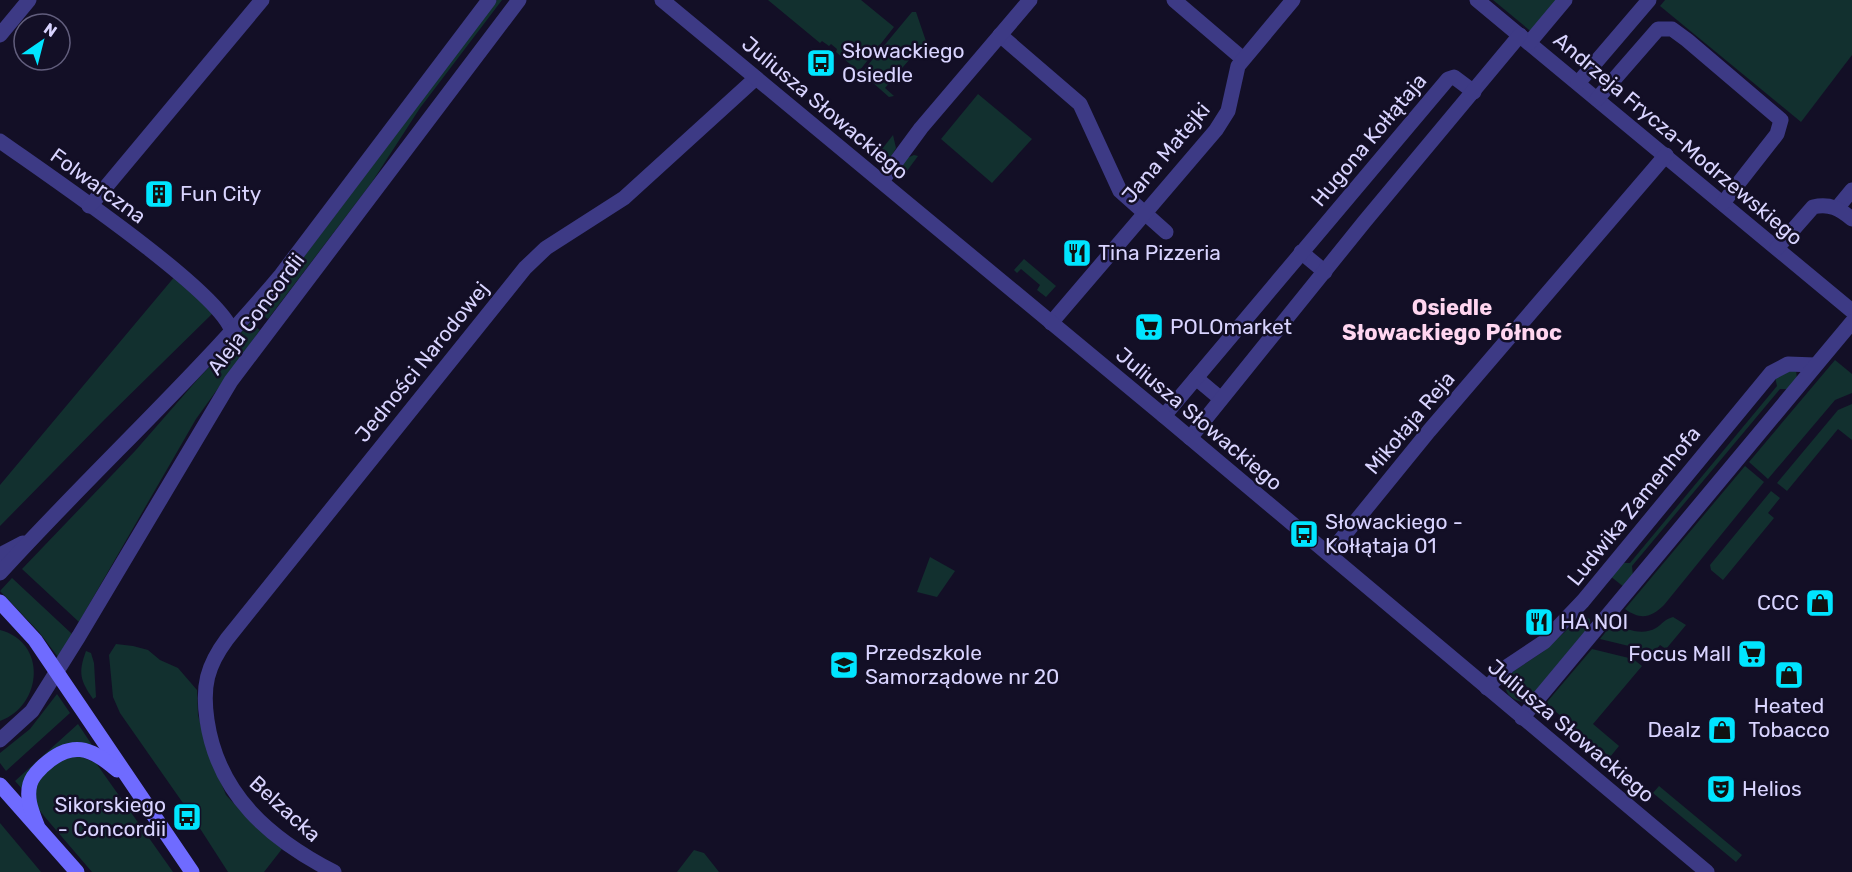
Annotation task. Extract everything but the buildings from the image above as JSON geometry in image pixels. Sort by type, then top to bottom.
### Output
[{"type":"main road","points":[[0,602],[35,640],[192,872]]},
{"type":"main road","points":[[37,825],[29,798],[31,781],[47,762],[65,751],[78,749],[95,754],[106,760],[134,787]]},
{"type":"main road","points":[[0,785],[77,872]]},
{"type":"street","points":[[0,35],[29,0]]},
{"type":"street","points":[[89,206],[262,0]]},
{"type":"street","name":"Aleja Concordii","points":[[0,573],[232,332],[281,275],[489,0]]},
{"type":"street","name":"Aleja Concordii","points":[[0,740],[28,716],[56,673],[231,381],[519,0]]},
{"type":"street","name":"Juliusza Słowackiego","points":[[662,0],[1164,416],[1707,872]]},
{"type":"street","points":[[882,181],[921,128],[1030,0]]},
{"type":"street","points":[[1174,0],[1243,59]]},
{"type":"street","name":"Jana Matejki","points":[[1052,323],[1223,121],[1230,107],[1238,66],[1293,0]]},
{"type":"street","name":"Andrzeja Frycza-Modrzewskiego","points":[[1477,0],[1852,311]]},
{"type":"street","points":[[1190,438],[1474,92],[1565,0]]},
{"type":"street","points":[[1578,84],[1649,0]]},
{"type":"street","points":[[1597,99],[1658,29],[1671,29],[1687,40],[1781,120],[1777,134],[1723,203]]},
{"type":"street","points":[[1000,35],[1080,104],[1120,191],[1166,232]]},
{"type":"street","name":"Hugona Kołłątaja","points":[[1164,416],[1448,79],[1454,77],[1474,92]]},
{"type":"street","name":"Jedności Narodowej","points":[[209,732],[204,699],[205,686],[219,650],[525,268],[546,248],[624,198],[756,78]]},
{"type":"street","name":"Folwarczna","points":[[0,141],[171,266],[224,317],[232,332]]},
{"type":"street","name":"Mikołaja Reja","points":[[1329,554],[1429,431],[1666,156]]},
{"type":"street","points":[[1838,207],[1852,190]]},
{"type":"street","points":[[1777,248],[1813,207],[1838,207],[1852,219]]},
{"type":"street","points":[[1301,252],[1325,272]]},
{"type":"street","points":[[1522,718],[1852,322]]},
{"type":"street","name":"Ludwika Zamenhofa","points":[[1487,688],[1508,666],[1539,646],[1583,601],[1771,373],[1781,366],[1792,363],[1815,365]]},
{"type":"street","points":[[1196,378],[1221,399]]},
{"type":"street","points":[[0,555],[33,537]]},
{"type":"street","points":[[1583,601],[1606,616]]},
{"type":"street","name":"Belzacka","points":[[209,732],[216,759],[231,789],[255,816],[284,842],[308,859],[334,872]]},
{"type":"green space","points":[[497,0],[502,0],[420,108],[372,182],[268,319],[259,313],[282,286]]},
{"type":"green space","points":[[768,0],[861,0],[894,27],[860,70],[857,70],[836,52],[837,49],[831,44],[829,46],[822,41],[820,43]]},
{"type":"green space","points":[[1493,0],[1562,0],[1534,34]]},
{"type":"green space","points":[[1665,0],[1852,0],[1852,55],[1801,122],[1660,6]]},
{"type":"green space","points":[[912,12],[916,12],[929,50],[921,46],[885,88],[894,96],[889,97],[863,74],[863,71]]},
{"type":"green space","points":[[978,94],[1032,139],[992,183],[941,139]]},
{"type":"green space","points":[[893,135],[896,148],[888,162],[879,153]]},
{"type":"green space","points":[[918,156],[904,175],[898,171],[907,158]]},
{"type":"green space","points":[[1024,259],[1056,286],[1046,297],[1037,290],[1040,285],[1021,269],[1017,273],[1014,270]]},
{"type":"green space","points":[[176,275],[214,312],[0,526],[0,485]]},
{"type":"green space","points":[[250,323],[260,330],[196,419],[79,622],[22,569],[135,451]]},
{"type":"green space","points":[[1835,360],[1852,374],[1852,393],[1835,400],[1768,479],[1749,462]]},
{"type":"green space","points":[[1796,370],[1797,379],[1788,389],[1780,389],[1632,566],[1633,576],[1624,587],[1610,576],[1624,563],[1630,563],[1777,386],[1775,377],[1778,371]]},
{"type":"green space","points":[[1852,404],[1852,440],[1838,429],[1787,491],[1777,483],[1838,410]]},
{"type":"green space","points":[[1745,466],[1764,482],[1664,605],[1655,613],[1645,616],[1636,615],[1625,609]]},
{"type":"green space","points":[[1771,491],[1780,498],[1768,513],[1774,518],[1723,580],[1711,570],[1710,565]]},
{"type":"green space","points":[[930,557],[955,571],[937,597],[917,592]]},
{"type":"green space","points":[[12,578],[72,634],[58,657],[39,632],[0,591]]},
{"type":"green space","points":[[1584,616],[1590,619],[1590,625],[1534,693],[1511,673],[1544,651]]},
{"type":"green space","points":[[1673,617],[1686,625],[1666,649],[1660,645],[1649,658],[1633,647],[1600,639],[1612,624],[1634,631],[1645,631],[1656,628]]},
{"type":"green space","points":[[0,630],[15,637],[26,647],[32,660],[34,674],[25,702],[14,713],[0,721]]},
{"type":"green space","points":[[116,644],[148,650],[160,660],[178,668],[197,690],[198,715],[207,748],[226,795],[251,822],[282,849],[264,872],[228,872],[120,713],[113,697],[109,655]]},
{"type":"green space","points":[[1592,649],[1633,659],[1642,666],[1593,724],[1619,746],[1610,757],[1547,702]]},
{"type":"green space","points":[[86,651],[91,653],[94,663],[96,697],[93,699],[85,687],[81,671]]},
{"type":"green space","points":[[1507,678],[1530,698],[1524,702],[1511,697],[1505,687]]},
{"type":"green space","points":[[57,694],[70,713],[6,771],[0,763],[0,753],[30,729]]},
{"type":"green space","points":[[78,724],[94,748],[76,743],[24,791],[15,781]]},
{"type":"green space","points":[[77,755],[96,763],[173,872],[92,872],[44,816],[38,808],[34,790],[37,780],[64,757]]},
{"type":"green space","points":[[1659,786],[1742,855],[1736,862],[1653,793]]},
{"type":"green space","points":[[0,823],[41,872],[0,872]]},
{"type":"green space","points":[[694,850],[704,853],[719,872],[677,872]]},
{"type":"place","name":"Słowackiego Osiedle","points":[[821,63]]},
{"type":"place","name":"Fun City","points":[[159,194]]},
{"type":"place","name":"Tina Pizzeria","points":[[1077,253]]},
{"type":"place","name":"POLOmarket","points":[[1149,327]]},
{"type":"place","name":"Słowackiego - Kołłątaja 01","points":[[1304,534]]},
{"type":"place","name":"CCC","points":[[1820,603]]},
{"type":"place","name":"HA NOI","points":[[1539,622]]},
{"type":"place","name":"Focus Mall","points":[[1752,654]]},
{"type":"place","name":"Przedszkole Samorządowe nr 20","points":[[844,665]]},
{"type":"place","name":"Heated Tobacco","points":[[1789,675]]},
{"type":"place","name":"Dealz","points":[[1722,730]]},
{"type":"place","name":"Helios","points":[[1721,789]]},
{"type":"place","name":"Sikorskiego - Concordii","points":[[187,817]]},
{"type":"district","name":"Osiedle Słowackiego Północ","points":[[1452,320]]}]
